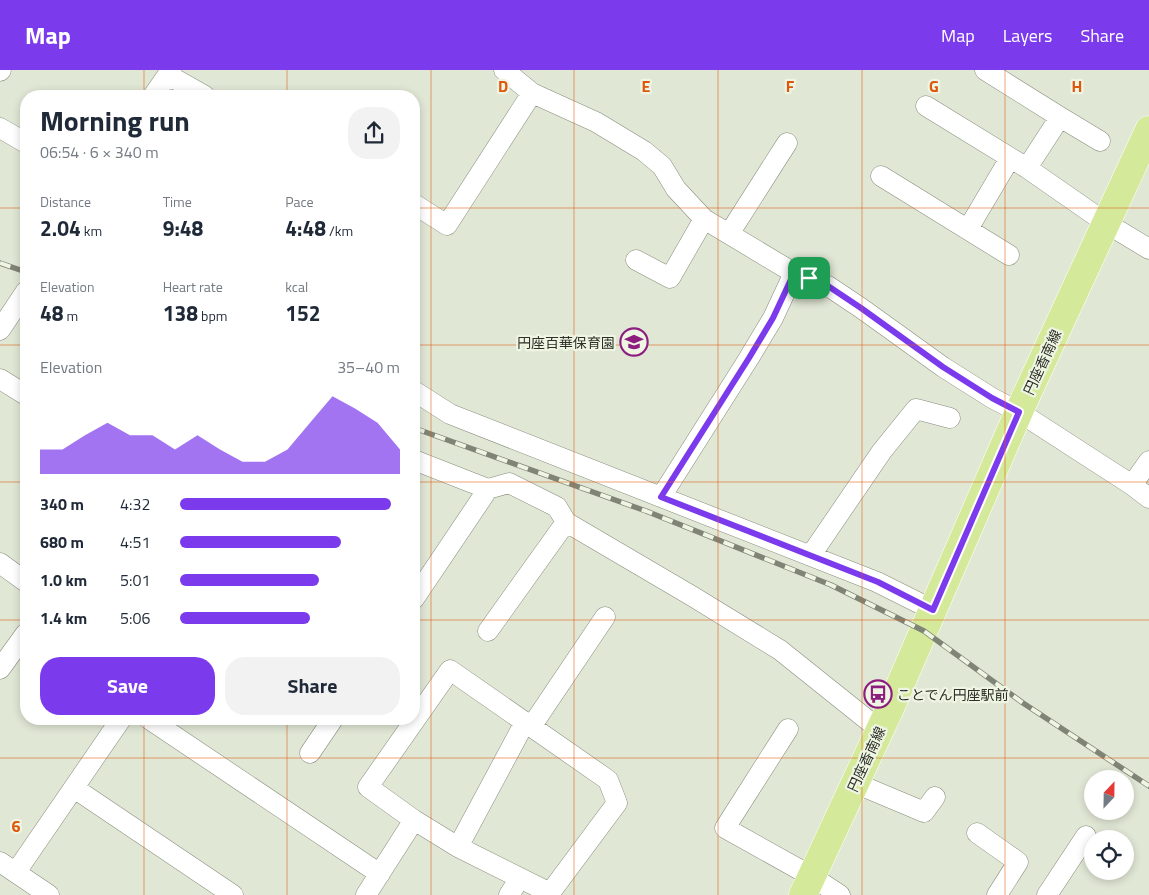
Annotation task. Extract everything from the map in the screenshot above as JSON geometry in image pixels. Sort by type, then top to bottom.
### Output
[{"type":"main road","name":"円座香南線","points":[[807,886],[880,730],[1019,412],[1149,130]]},
{"type":"street","points":[[504,70],[532,93],[596,122],[644,151],[662,166],[676,189],[704,219],[794,273],[828,286],[943,367],[992,398],[1019,412],[1149,498]]},
{"type":"street","points":[[984,70],[1100,141]]},
{"type":"street","points":[[157,90],[170,72],[197,90]]},
{"type":"street","points":[[420,208],[447,224],[532,93]]},
{"type":"street","points":[[926,106],[1018,163],[1106,223],[1149,249]]},
{"type":"street","points":[[968,229],[1018,163],[1060,117]]},
{"type":"street","points":[[0,128],[20,139]]},
{"type":"street","points":[[730,234],[788,143]]},
{"type":"street","points":[[881,176],[1009,255]]},
{"type":"street","points":[[636,260],[670,278],[704,219]]},
{"type":"street","points":[[661,497],[773,318],[794,273]]},
{"type":"street","points":[[0,330],[20,300]]},
{"type":"street","points":[[0,379],[20,391]]},
{"type":"street","points":[[420,395],[450,414],[878,582],[933,610]]},
{"type":"street","points":[[811,556],[882,451],[916,409],[950,418]]},
{"type":"street","points":[[1132,485],[1149,461]]},
{"type":"street","points":[[420,462],[488,489],[509,483],[557,507],[566,522],[780,650],[880,730]]},
{"type":"street","points":[[420,590],[488,489]]},
{"type":"street","points":[[488,631],[566,522]]},
{"type":"street","points":[[0,564],[20,578]]},
{"type":"street","points":[[458,847],[528,724],[605,617]]},
{"type":"street","points":[[0,669],[20,641]]},
{"type":"street","points":[[411,725],[368,787],[414,820],[458,847],[550,893],[617,803],[608,780],[450,670],[420,713]]},
{"type":"street","points":[[49,895],[8,867],[74,788],[117,725]]},
{"type":"street","points":[[158,725],[380,874]]},
{"type":"street","points":[[310,753],[329,725]]},
{"type":"street","points":[[788,729],[725,828],[807,886],[840,895]]},
{"type":"street","points":[[855,783],[924,812],[935,797]]},
{"type":"street","points":[[74,788],[233,895]]},
{"type":"street","points":[[366,895],[414,820]]},
{"type":"street","points":[[977,833],[1018,862],[997,895]]},
{"type":"street","points":[[1048,895],[1084,839]]},
{"type":"street","points":[[509,895],[520,878]]},
{"type":"railway","points":[[0,263],[20,270]]},
{"type":"railway","points":[[420,430],[646,511],[831,585],[924,631],[1023,703],[1149,786]]},
{"type":"place","name":"円座百華保育園","points":[[634,342]]},
{"type":"place","name":"ことでん円座駅前","points":[[878,694]]},
{"type":"route","points":[[794,273],[809,278],[828,286],[943,367],[992,398],[1019,412],[933,610],[878,582],[661,497],[773,318],[794,273]]}]
